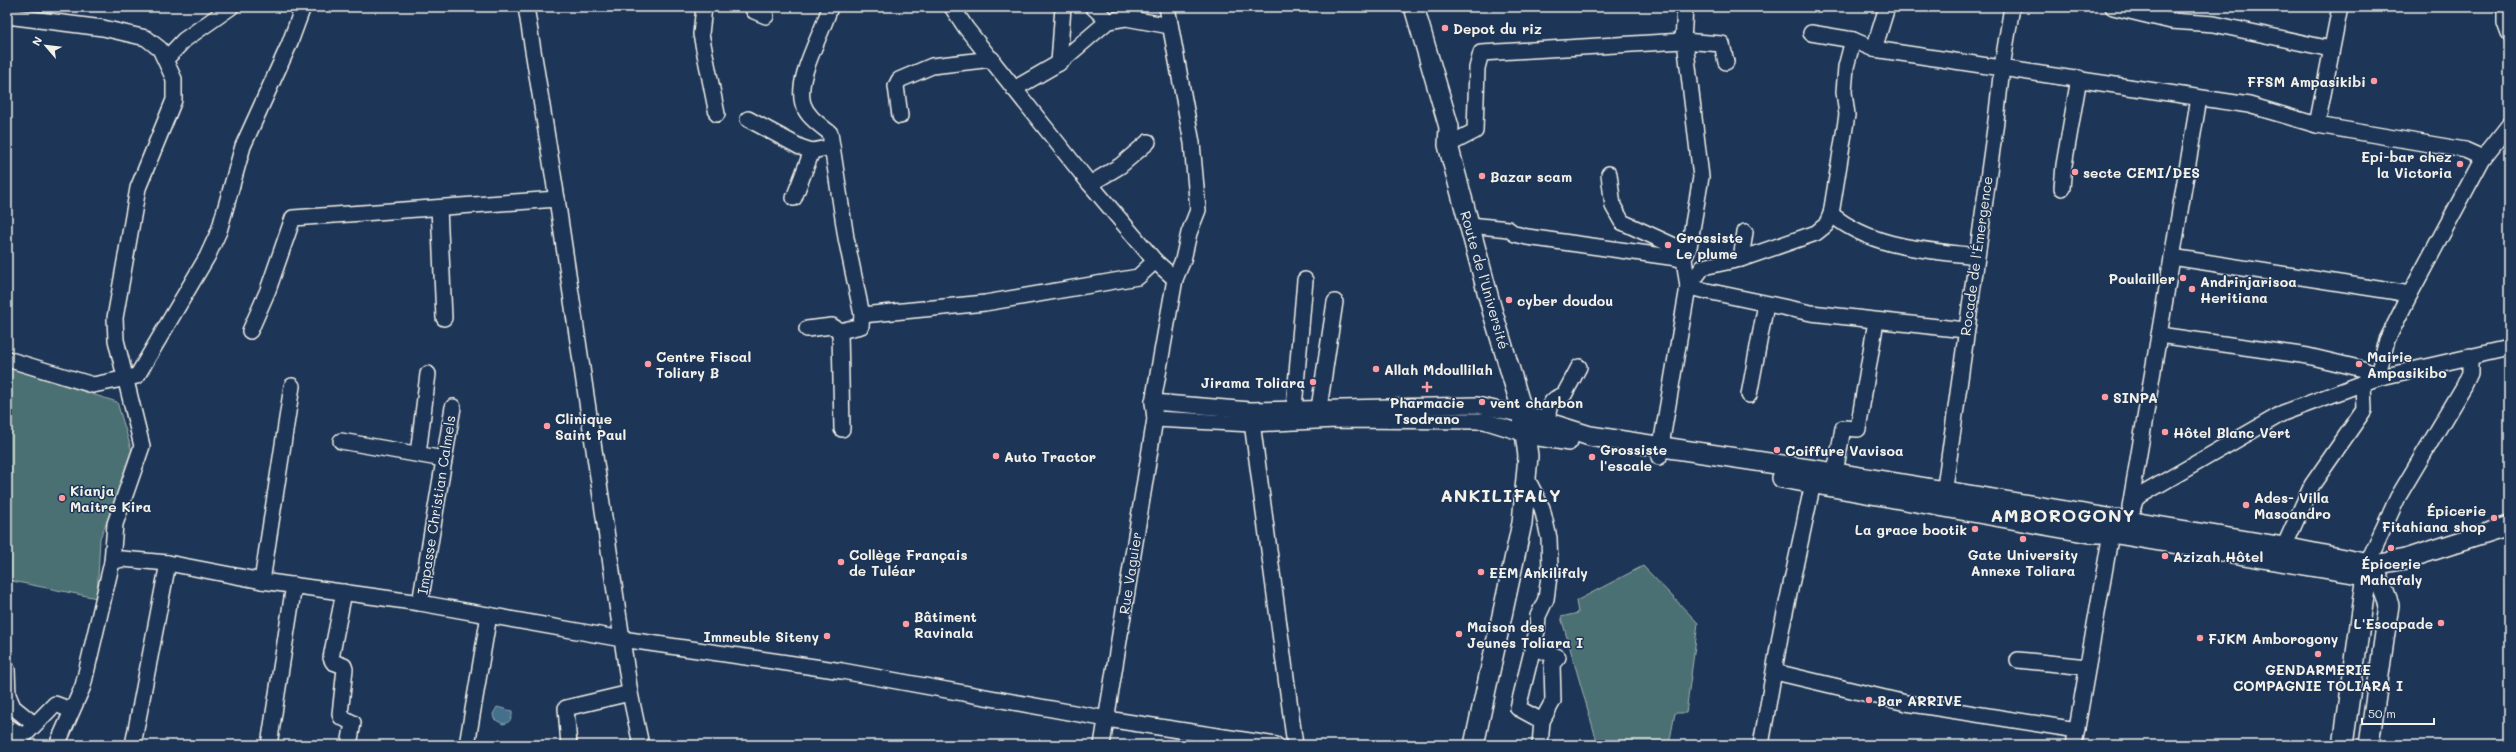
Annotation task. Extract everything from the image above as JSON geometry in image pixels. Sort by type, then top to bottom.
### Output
[{"type":"main road","name":"Route de l'Université","points":[[1402,7],[1438,131],[1448,145]]},
{"type":"main road","name":"Route de l'Université","points":[[1414,7],[1449,127],[1448,145],[1525,424],[1527,479],[1522,523],[1474,745]]},
{"type":"main road","points":[[1525,424],[1547,424],[1660,453],[1835,473],[2090,533],[2111,533],[2369,567],[2406,559],[2509,526]]},
{"type":"main road","points":[[1525,424],[1660,453],[1813,483],[2128,522],[2284,547],[2369,567],[2389,605],[2369,745]]},
{"type":"main road","points":[[2343,745],[2369,567]]},
{"type":"street","points":[[166,59],[184,40],[231,7]]},
{"type":"street","points":[[7,359],[93,385],[137,376],[207,257],[228,204],[243,146],[289,46],[303,7]]},
{"type":"street","points":[[526,7],[557,200],[630,693],[641,745]]},
{"type":"street","points":[[704,7],[701,34],[717,114]]},
{"type":"street","points":[[752,7],[754,11],[766,16]]},
{"type":"street","points":[[807,329],[832,326],[840,330],[861,326],[862,315],[846,238],[830,132],[811,117],[803,104],[802,92],[806,68],[826,25],[830,7]]},
{"type":"street","points":[[952,7],[1014,89],[1090,184],[1155,261],[1174,279]]},
{"type":"street","points":[[1059,63],[1063,7]]},
{"type":"street","points":[[1092,7],[1108,21]]},
{"type":"street","name":"Rue Vaguier","points":[[1102,745],[1155,419],[1153,402],[1174,279],[1184,260],[1189,233],[1198,210],[1192,143],[1167,7]]},
{"type":"street","points":[[1680,258],[1689,248],[1701,178],[1684,41],[1685,7]]},
{"type":"street","points":[[1874,48],[1887,7]]},
{"type":"street","name":"Rocade de l'Émergence","points":[[1943,499],[1965,330],[1996,121],[2002,67],[2012,7]]},
{"type":"street","points":[[2113,7],[2171,21],[2214,24],[2331,49]]},
{"type":"street","points":[[2317,125],[2340,7]]},
{"type":"street","points":[[2506,7],[2505,23],[2509,34]]},
{"type":"street","points":[[7,16],[102,28],[146,38],[160,49],[166,59],[174,79],[174,100],[138,188],[115,318],[116,340],[127,378],[142,446],[115,524],[112,562],[91,658],[83,686],[71,710],[57,745]]},
{"type":"street","points":[[1014,89],[1059,63],[1108,21],[1126,18],[1170,26]]},
{"type":"street","points":[[1811,33],[1853,40],[1874,48],[2249,105],[2317,125],[2465,150],[2483,158]]},
{"type":"street","points":[[1688,287],[1703,267],[1740,258],[1816,233],[1826,225],[1831,214],[1847,115],[1844,92],[1846,67],[1853,40]]},
{"type":"street","points":[[1448,145],[1475,131],[1477,68],[1481,53],[1684,41],[1722,44],[1726,62]]},
{"type":"street","points":[[900,116],[896,86],[899,80],[932,66],[992,59]]},
{"type":"street","points":[[2062,188],[2064,165],[2079,78]]},
{"type":"street","points":[[2128,522],[2199,98]]},
{"type":"street","points":[[748,119],[785,140],[812,151],[832,147]]},
{"type":"street","points":[[2284,547],[2312,485],[2364,410],[2370,381],[2386,340],[2410,294],[2483,158],[2509,125]]},
{"type":"street","points":[[1090,184],[1120,166],[1148,142]]},
{"type":"street","points":[[794,198],[812,151]]},
{"type":"street","points":[[1610,174],[1613,206],[1622,222],[1679,248],[1680,258],[1688,287],[1660,453]]},
{"type":"street","points":[[250,331],[268,290],[293,218],[557,200]]},
{"type":"street","points":[[439,208],[444,318]]},
{"type":"street","points":[[1831,214],[1841,222],[1867,236],[1901,247],[1976,256]]},
{"type":"street","points":[[1470,225],[1508,229],[1515,234],[1527,237],[1680,258]]},
{"type":"street","points":[[1740,258],[1745,232]]},
{"type":"street","points":[[2172,258],[2410,294]]},
{"type":"street","points":[[862,315],[986,303],[1138,277],[1155,261]]},
{"type":"street","points":[[1294,408],[1305,280]]},
{"type":"street","points":[[1688,287],[1811,313],[1965,330]]},
{"type":"street","points":[[1319,408],[1335,302]]},
{"type":"street","points":[[1749,395],[1766,304]]},
{"type":"street","points":[[1835,473],[1843,428],[1858,429],[1876,321]]},
{"type":"street","points":[[840,330],[842,429]]},
{"type":"street","points":[[2159,335],[2308,356],[2363,369],[2370,381]]},
{"type":"street","points":[[2074,745],[2111,533],[2128,522],[2136,498],[2283,413],[2370,381],[2470,356],[2509,348]]},
{"type":"street","points":[[2369,567],[2398,497],[2464,386],[2470,373],[2470,356]]},
{"type":"street","points":[[1547,424],[1550,404],[1555,398],[1564,395],[1579,367]]},
{"type":"street","points":[[418,454],[428,374]]},
{"type":"street","points":[[262,581],[292,386]]},
{"type":"street","points":[[1153,402],[1251,417],[1294,408],[1477,405],[1525,424]]},
{"type":"street","name":"Impasse Christian Calmels","points":[[420,603],[452,407]]},
{"type":"street","points":[[1155,419],[1251,417],[1336,420],[1484,421],[1525,424]]},
{"type":"street","points":[[1251,417],[1295,745]]},
{"type":"street","points":[[341,441],[444,459]]},
{"type":"street","points":[[1527,479],[1542,508],[1549,538],[1550,569],[1546,599],[1538,616],[1533,647],[1518,708],[1542,721]]},
{"type":"street","points":[[1761,745],[1781,631],[1813,483]]},
{"type":"street","points":[[112,562],[122,559],[168,563],[262,581],[420,603],[622,639],[842,671],[1107,719],[1276,745]]},
{"type":"street","points":[[133,745],[168,563]]},
{"type":"street","points":[[268,745],[294,585]]},
{"type":"street","points":[[344,592],[331,658],[333,662],[344,666],[345,669],[340,714],[342,717],[353,723],[349,745]]},
{"type":"street","points":[[467,745],[489,615]]},
{"type":"street","points":[[1533,647],[1558,656],[1552,664],[1551,684],[1553,702],[1542,721],[1540,745]]},
{"type":"street","points":[[2018,660],[2087,667]]},
{"type":"street","points":[[7,669],[8,695],[13,707],[34,724]]},
{"type":"street","points":[[1775,672],[1906,703],[2077,730]]},
{"type":"street","points":[[1526,676],[1551,684]]},
{"type":"street","points":[[569,745],[566,708],[630,693]]},
{"type":"street","points":[[7,726],[19,740],[55,704],[71,710]]},
{"type":"green space","name":"Kianja Maitre Kira","points":[[7,367],[117,402],[134,458],[100,538],[97,598],[7,580]]},
{"type":"green space","points":[[1643,566],[1698,623],[1686,713],[1675,713],[1669,745],[1598,745],[1561,617],[1578,613],[1576,601]]},
{"type":"water","points":[[497,707],[512,711],[512,716],[509,721],[503,724],[494,719],[493,714]]},
{"type":"place","name":"Depot du riz","points":[[1445,28]]},
{"type":"place","name":"FFSM Ampasikibi","points":[[2374,81]]},
{"type":"place","name":"Epi-bar chez la Victoria","points":[[2460,164]]},
{"type":"place","name":"secte CEMI/DES","points":[[2075,172]]},
{"type":"place","name":"Bazar scam","points":[[1482,176]]},
{"type":"place","name":"Grossiste Le plume","points":[[1668,245]]},
{"type":"place","name":"Poulailler","points":[[2183,278]]},
{"type":"place","name":"Andrinjarisoa Heritiana","points":[[2192,289]]},
{"type":"place","name":"cyber doudou","points":[[1509,300]]},
{"type":"place","name":"Centre Fiscal Toliary B","points":[[648,364]]},
{"type":"place","name":"Mairie Ampasikibo","points":[[2359,364]]},
{"type":"place","name":"Allah Mdoullilah","points":[[1376,369]]},
{"type":"place","name":"Jirama Toliara","points":[[1313,382]]},
{"type":"place","name":"Pharmacie Tsodrano","points":[[1427,387]]},
{"type":"place","name":"SINPA","points":[[2105,397]]},
{"type":"place","name":"vent charbon","points":[[1482,402]]},
{"type":"place","name":"Clinique Saint Paul","points":[[547,426]]},
{"type":"place","name":"Hôtel Blanc Vert","points":[[2165,432]]},
{"type":"place","name":"Coiffure Vavisoa","points":[[1777,450]]},
{"type":"place","name":"Auto Tractor","points":[[996,456]]},
{"type":"place","name":"Grossiste l'escale","points":[[1592,457]]},
{"type":"place","name":"Kianja Maitre Kira","points":[[62,498]]},
{"type":"place","name":"Ades- Villa Masoandro","points":[[2246,505]]},
{"type":"place","name":"Épicerie Fitahiana shop","points":[[2494,518]]},
{"type":"place","name":"La grace bootik","points":[[1975,529]]},
{"type":"place","name":"Gate University Annexe Toliara","points":[[2023,539]]},
{"type":"place","name":"Épicerie Mahafaly","points":[[2391,548]]},
{"type":"place","name":"Azizah Hôtel","points":[[2165,556]]},
{"type":"place","name":"Collège Français de Tuléar","points":[[841,562]]},
{"type":"place","name":"EEM Ankilifaly","points":[[1481,572]]},
{"type":"place","name":"L'Escapade","points":[[2441,623]]},
{"type":"place","name":"Bâtiment Ravinala","points":[[906,624]]},
{"type":"place","name":"Maison des Jeunes Toliara I","points":[[1459,634]]},
{"type":"place","name":"Immeuble Siteny","points":[[827,636]]},
{"type":"place","name":"FJKM Amborogony","points":[[2200,638]]},
{"type":"place","name":"GENDARMERIE COMPAGNIE TOLIARA I","points":[[2318,654]]},
{"type":"place","name":"Bar ARRIVE","points":[[1869,700]]},
{"type":"district","name":"ANKILIFALY","points":[[1501,495]]},
{"type":"district","name":"AMBOROGONY","points":[[2063,515]]}]
